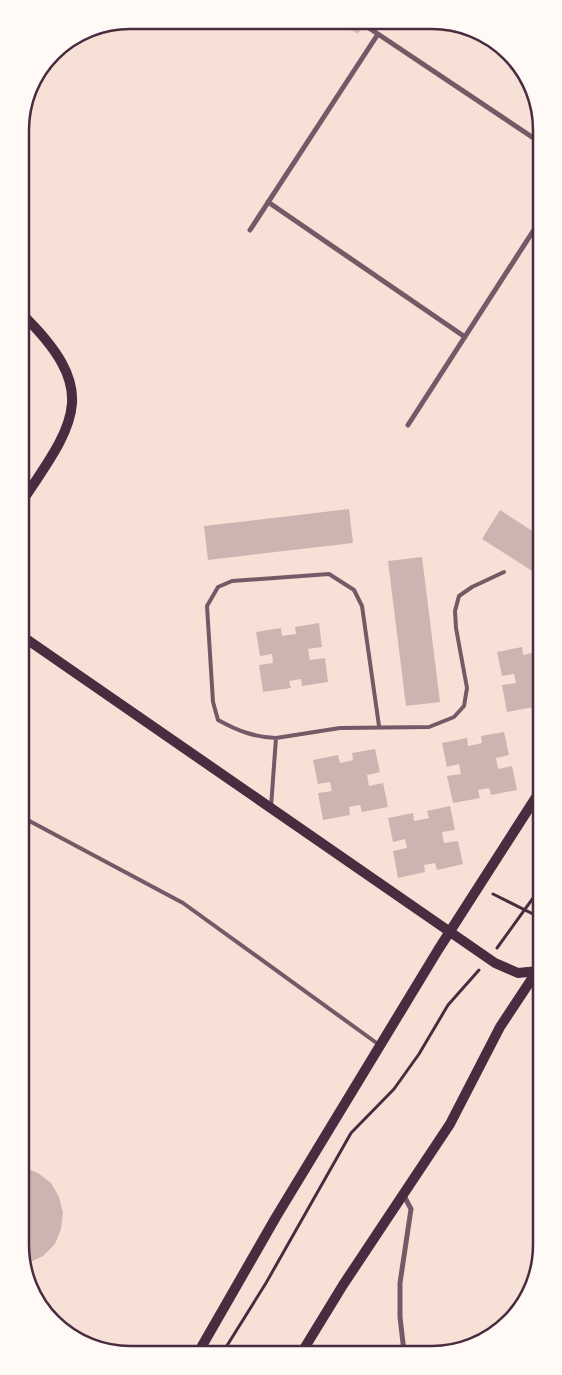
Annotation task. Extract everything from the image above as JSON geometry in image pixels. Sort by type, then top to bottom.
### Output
[{"type":"main road","points":[[29,322],[59,358],[68,377],[72,398],[71,419],[64,438],[29,491]]},
{"type":"main road","points":[[29,641],[489,959],[512,971],[523,973],[533,970]]},
{"type":"main road","points":[[201,1346],[276,1217],[449,932],[533,802]]},
{"type":"main road","points":[[306,1346],[450,1124],[500,1027],[533,977]]},
{"type":"street","points":[[370,29],[533,138]]},
{"type":"street","points":[[250,230],[378,34]]},
{"type":"street","points":[[268,202],[465,337]]},
{"type":"street","points":[[408,425],[533,231]]},
{"type":"street","points":[[403,1194],[411,1209],[400,1283],[400,1317],[403,1346]]},
{"type":"lane","points":[[379,726],[362,606],[354,590],[329,574],[232,581],[218,587],[207,606],[213,702],[218,720],[240,732],[258,737],[276,738],[340,728],[379,726],[429,727],[454,717],[464,706],[467,688],[456,628],[455,611],[459,596],[472,587],[504,572]]},
{"type":"lane","points":[[271,809],[276,738]]},
{"type":"lane","points":[[29,821],[182,903],[380,1046]]},
{"type":"path","points":[[494,894],[533,914]]},
{"type":"path","points":[[227,1346],[266,1283],[351,1133],[394,1089],[419,1054],[448,1005],[489,959],[533,899]]},
{"type":"building","points":[[349,509],[353,543],[208,560],[204,526]]},
{"type":"building","points":[[500,510],[533,531],[533,572],[482,539]]},
{"type":"building","points":[[422,557],[440,702],[406,706],[388,561]]},
{"type":"building","points":[[319,623],[322,647],[308,649],[310,660],[325,658],[328,682],[302,686],[301,679],[289,681],[291,688],[263,692],[259,665],[273,663],[272,654],[260,656],[256,632],[281,628],[282,636],[296,634],[295,627]]},
{"type":"building","points":[[522,647],[523,655],[533,653],[533,707],[507,712],[502,685],[516,683],[514,674],[502,676],[497,652]]},
{"type":"building","points":[[504,732],[509,755],[496,758],[498,769],[512,766],[517,790],[491,795],[489,788],[478,790],[480,798],[453,803],[447,776],[461,774],[459,764],[447,767],[442,743],[467,738],[468,746],[482,743],[481,736]]},
{"type":"building","points":[[375,749],[380,772],[367,775],[369,786],[383,783],[388,807],[362,812],[360,805],[349,807],[350,815],[323,820],[318,793],[332,791],[330,782],[318,784],[313,760],[338,755],[340,763],[353,760],[352,753]]},
{"type":"building","points":[[450,806],[455,830],[442,832],[444,843],[458,841],[463,864],[437,870],[435,863],[424,865],[425,872],[398,878],[393,851],[407,848],[405,839],[393,842],[388,818],[413,813],[414,821],[429,818],[427,811]]},
{"type":"building","points":[[29,1169],[38,1173],[51,1183],[59,1197],[63,1213],[61,1229],[55,1244],[43,1256],[30,1262]]}]
